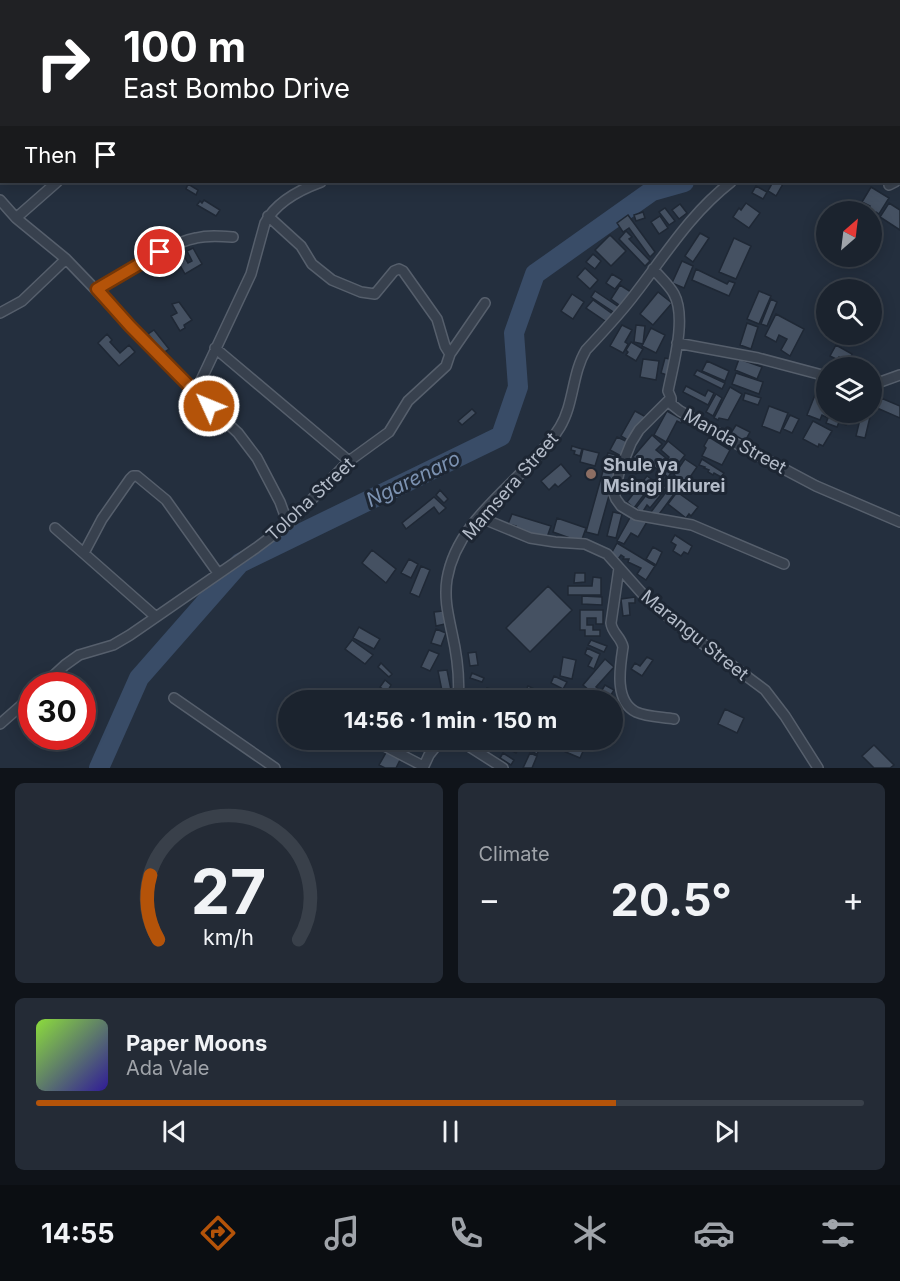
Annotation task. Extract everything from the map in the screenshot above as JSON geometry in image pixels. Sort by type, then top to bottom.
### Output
[{"type":"street","points":[[16,218],[56,183]]},
{"type":"street","points":[[195,393],[251,274],[268,216],[283,201],[314,183]]},
{"type":"street","name":"Mamsera Street","points":[[458,690],[458,670],[447,612],[446,588],[454,556],[479,517],[548,444],[561,425],[582,358],[626,307],[671,243],[700,208],[730,183]]},
{"type":"street","points":[[0,200],[16,218],[66,259],[97,289],[195,393],[238,433],[248,445],[271,484],[288,524]]},
{"type":"street","points":[[268,216],[301,246],[312,264],[332,280],[370,295],[375,294],[394,271],[399,269],[409,277],[437,319],[445,346],[450,354]]},
{"type":"street","points":[[97,289],[183,241],[209,236],[233,237]]},
{"type":"street","points":[[0,314],[22,301],[66,259]]},
{"type":"street","name":"Manda Street","points":[[653,269],[674,293],[678,302],[677,343],[668,391],[671,404],[816,486],[900,522]]},
{"type":"street","name":"Toloha Street","points":[[57,672],[79,655],[113,645],[288,524],[349,461],[389,432],[408,401],[446,366],[450,354],[485,303]]},
{"type":"street","points":[[677,343],[816,373]]},
{"type":"street","points":[[215,348],[349,461]]},
{"type":"street","points":[[882,381],[900,375]]},
{"type":"street","points":[[671,398],[639,430],[631,443],[619,473],[614,494],[616,499],[621,506],[636,515],[692,525],[784,564]]},
{"type":"street","points":[[84,553],[102,519],[133,476],[137,476],[166,500],[218,573]]},
{"type":"street","name":"Marangu Street","points":[[479,517],[530,538],[585,544],[607,554],[647,599],[765,690],[785,716],[818,768]]},
{"type":"street","points":[[55,528],[156,617]]},
{"type":"street","points":[[618,568],[612,623],[613,631],[622,641],[623,647],[621,694],[629,708],[639,713],[674,719]]},
{"type":"street","points":[[174,698],[275,768]]},
{"type":"street","points":[[0,724],[18,708]]},
{"type":"street","points":[[392,750],[423,767],[434,750]]},
{"type":"street","points":[[475,750],[503,768]]},
{"type":"building","points":[[772,183],[783,183],[776,196],[768,191]]},
{"type":"building","points":[[188,184],[198,190],[196,195],[186,189]]},
{"type":"building","points":[[756,186],[767,192],[763,199],[752,193]]},
{"type":"building","points":[[871,187],[889,198],[882,209],[882,201],[863,201]]},
{"type":"building","points":[[204,200],[220,210],[216,216],[197,205]]},
{"type":"building","points":[[746,203],[760,213],[749,228],[733,217]]},
{"type":"building","points":[[889,203],[900,210],[900,230],[882,218],[882,214]]},
{"type":"building","points":[[680,204],[687,213],[679,219],[672,210]]},
{"type":"building","points":[[665,208],[675,221],[669,225],[659,212]]},
{"type":"building","points":[[643,212],[645,218],[636,221],[634,215]]},
{"type":"building","points":[[628,215],[655,252],[650,257],[629,228],[623,232],[617,223]]},
{"type":"building","points":[[660,216],[668,228],[659,234],[651,222]]},
{"type":"building","points":[[626,231],[632,237],[629,239],[650,261],[645,266],[619,239]]},
{"type":"building","points":[[700,233],[709,238],[693,262],[685,256]]},
{"type":"building","points":[[610,235],[626,251],[611,266],[595,250]]},
{"type":"building","points":[[734,238],[751,246],[736,279],[719,272]]},
{"type":"building","points":[[193,248],[202,264],[185,274],[173,253],[180,249],[188,263],[192,261],[187,251]]},
{"type":"building","points":[[593,254],[601,261],[595,269],[586,262]]},
{"type":"building","points":[[682,261],[693,266],[684,288],[672,283]]},
{"type":"building","points":[[585,268],[598,280],[590,289],[577,277]]},
{"type":"building","points":[[696,269],[727,284],[729,281],[735,283],[729,296],[692,280]]},
{"type":"building","points":[[612,274],[622,280],[615,289],[606,283]]},
{"type":"building","points":[[620,285],[631,292],[622,307],[611,299]]},
{"type":"building","points":[[595,291],[619,307],[615,313],[591,297]]},
{"type":"building","points":[[759,291],[771,296],[759,324],[747,319]]},
{"type":"building","points":[[658,292],[672,303],[653,325],[640,314]]},
{"type":"building","points":[[572,294],[584,302],[573,319],[561,311]]},
{"type":"building","points":[[771,299],[777,302],[767,326],[761,324]]},
{"type":"building","points":[[593,300],[614,315],[608,323],[586,308]]},
{"type":"building","points":[[179,302],[192,320],[180,331],[171,316],[177,313],[172,304]]},
{"type":"building","points":[[776,314],[804,329],[790,356],[781,350],[787,339],[779,335],[776,342],[765,336]]},
{"type":"building","points":[[747,323],[758,327],[751,349],[740,345]]},
{"type":"building","points":[[622,325],[632,330],[625,342],[628,344],[623,353],[610,346]]},
{"type":"building","points":[[636,325],[645,326],[643,344],[634,342]]},
{"type":"building","points":[[651,328],[665,335],[656,353],[642,346]]},
{"type":"building","points":[[154,330],[169,349],[163,353],[148,334]]},
{"type":"building","points":[[107,334],[112,340],[110,342],[120,353],[129,345],[135,352],[119,366],[98,343]]},
{"type":"building","points":[[631,342],[643,349],[636,361],[626,355]]},
{"type":"building","points":[[836,345],[852,354],[850,357],[830,356]]},
{"type":"building","points":[[665,358],[674,360],[667,375],[661,373]]},
{"type":"building","points":[[643,359],[659,361],[656,380],[640,377]]},
{"type":"building","points":[[739,359],[762,367],[757,379],[735,370]]},
{"type":"building","points":[[707,361],[729,371],[725,381],[702,371]]},
{"type":"building","points":[[697,370],[725,383],[722,389],[694,375]]},
{"type":"building","points":[[736,373],[763,382],[759,394],[732,384]]},
{"type":"building","points":[[686,386],[705,396],[708,390],[714,393],[708,405],[683,392]]},
{"type":"building","points":[[730,387],[742,394],[728,420],[719,418],[718,420],[714,418]]},
{"type":"building","points":[[816,392],[816,418],[807,415]]},
{"type":"building","points":[[745,393],[761,398],[758,405],[743,400]]},
{"type":"building","points":[[716,394],[722,398],[713,416],[706,412]]},
{"type":"building","points":[[882,398],[900,406],[900,418],[882,410]]},
{"type":"building","points":[[769,406],[788,413],[780,433],[762,426]]},
{"type":"building","points":[[472,409],[476,413],[462,425],[458,421]]},
{"type":"building","points":[[635,411],[646,417],[631,442],[621,436]]},
{"type":"building","points":[[667,411],[683,420],[681,423],[677,421],[666,442],[654,435]]},
{"type":"building","points":[[790,415],[799,419],[792,433],[783,429]]},
{"type":"building","points":[[813,421],[832,431],[823,446],[819,444],[818,447],[803,439]]},
{"type":"building","points":[[826,423],[839,423],[837,427]]},
{"type":"building","points":[[859,423],[869,423],[865,438],[856,436]]},
{"type":"building","points":[[736,425],[750,432],[745,441],[731,433]]},
{"type":"building","points":[[652,435],[662,444],[656,450],[667,459],[658,470],[652,465],[649,470],[633,457]]},
{"type":"building","points":[[617,437],[628,442],[621,456],[610,450]]},
{"type":"building","points":[[709,437],[730,450],[722,465],[702,456]]},
{"type":"building","points":[[668,441],[685,455],[668,477],[659,470],[669,457],[661,450]]},
{"type":"building","points":[[572,446],[582,449],[580,456],[574,454],[575,451],[571,450]]},
{"type":"building","points":[[583,449],[599,453],[595,466],[580,462]]},
{"type":"building","points":[[608,453],[620,456],[598,535],[586,532]]},
{"type":"building","points":[[685,459],[697,467],[686,483],[674,475]]},
{"type":"building","points":[[702,459],[724,473],[721,477],[714,473],[713,475],[705,467],[699,465]]},
{"type":"building","points":[[635,461],[642,467],[636,474],[629,468]]},
{"type":"building","points":[[561,464],[571,476],[558,487],[555,484],[549,490],[541,481]]},
{"type":"building","points":[[647,476],[654,481],[634,508],[627,502]]},
{"type":"building","points":[[667,483],[677,490],[657,517],[651,512],[667,491],[663,488]]},
{"type":"building","points":[[655,484],[664,491],[650,508],[647,505],[642,513],[636,508]]},
{"type":"building","points":[[440,490],[448,499],[444,503],[436,495]]},
{"type":"building","points":[[677,492],[698,507],[691,516],[689,514],[686,518],[668,504]]},
{"type":"building","points":[[434,497],[446,508],[439,514],[434,507],[406,529],[402,523]]},
{"type":"building","points":[[613,512],[622,514],[616,538],[607,536]]},
{"type":"building","points":[[512,514],[551,526],[546,540],[515,530],[516,526],[508,524]]},
{"type":"building","points":[[631,516],[647,522],[638,537],[631,533],[624,544],[617,541]]},
{"type":"building","points":[[557,518],[586,528],[581,542],[553,532]]},
{"type":"building","points":[[675,535],[692,546],[688,554],[684,552],[681,556],[673,551],[676,545],[671,542]]},
{"type":"building","points":[[617,543],[655,566],[646,580],[637,574],[641,568],[628,562],[629,559],[623,559],[621,555],[618,559],[611,554]]},
{"type":"building","points":[[653,547],[662,552],[656,565],[646,559]]},
{"type":"building","points":[[372,550],[396,569],[386,583],[362,563]]},
{"type":"building","points":[[409,559],[418,564],[411,578],[401,573]]},
{"type":"building","points":[[421,566],[430,570],[419,597],[410,593]]},
{"type":"building","points":[[575,573],[585,573],[585,582],[574,583]]},
{"type":"building","points":[[593,577],[601,578],[601,595],[568,595],[568,586],[592,586]]},
{"type":"building","points":[[548,586],[572,610],[530,652],[506,628]]},
{"type":"building","points":[[582,596],[602,597],[602,605],[582,604]]},
{"type":"building","points":[[635,597],[635,603],[629,603],[630,615],[623,616],[621,599]]},
{"type":"building","points":[[580,610],[603,610],[603,624],[596,624],[596,618],[587,618],[587,625],[593,625],[593,630],[600,630],[600,636],[585,636],[585,630],[580,630]]},
{"type":"building","points":[[443,611],[445,624],[436,626],[434,612]]},
{"type":"building","points":[[359,627],[380,639],[374,649],[353,638]]},
{"type":"building","points":[[436,629],[446,633],[441,646],[431,643]]},
{"type":"building","points":[[352,640],[373,655],[365,664],[345,649]]},
{"type":"building","points":[[591,640],[607,646],[604,652],[588,645]]},
{"type":"building","points":[[587,648],[600,654],[594,669],[588,666],[592,658],[585,654]]},
{"type":"building","points":[[429,650],[439,654],[430,671],[421,667]]},
{"type":"building","points":[[476,652],[478,665],[470,666],[468,653]]},
{"type":"building","points":[[563,657],[576,660],[572,679],[560,676]]},
{"type":"building","points":[[647,657],[653,660],[642,676],[631,669],[635,663],[640,666]]},
{"type":"building","points":[[605,659],[614,667],[596,687],[600,690],[589,690],[583,685]]},
{"type":"building","points":[[381,663],[392,674],[389,677],[378,667]]},
{"type":"building","points":[[447,670],[451,690],[442,690],[438,671]]},
{"type":"building","points":[[472,673],[484,678],[482,682],[470,678]]},
{"type":"building","points":[[554,676],[567,682],[563,689],[551,683]]},
{"type":"building","points":[[385,680],[391,685],[388,690],[380,687]]},
{"type":"building","points":[[605,685],[614,690],[602,690]]},
{"type":"building","points":[[725,709],[744,718],[737,733],[718,724]]},
{"type":"building","points":[[874,745],[894,765],[890,768],[874,768],[862,756]]},
{"type":"building","points":[[561,750],[584,750],[580,758]]},
{"type":"building","points":[[387,751],[401,758],[396,768],[385,768],[379,765]]},
{"type":"building","points":[[503,753],[514,760],[511,765],[500,758]]},
{"type":"building","points":[[530,753],[537,756],[532,768],[523,768]]},
{"type":"waterway","name":"Ngarenaro","points":[[99,768],[139,678],[240,563],[501,436],[518,387],[514,333],[535,274],[652,191],[680,183]]},
{"type":"place","name":"Shule ya Msingi Ilkiurei","points":[[591,474]]},
{"type":"route","points":[[160,252],[97,289],[209,406]]}]
